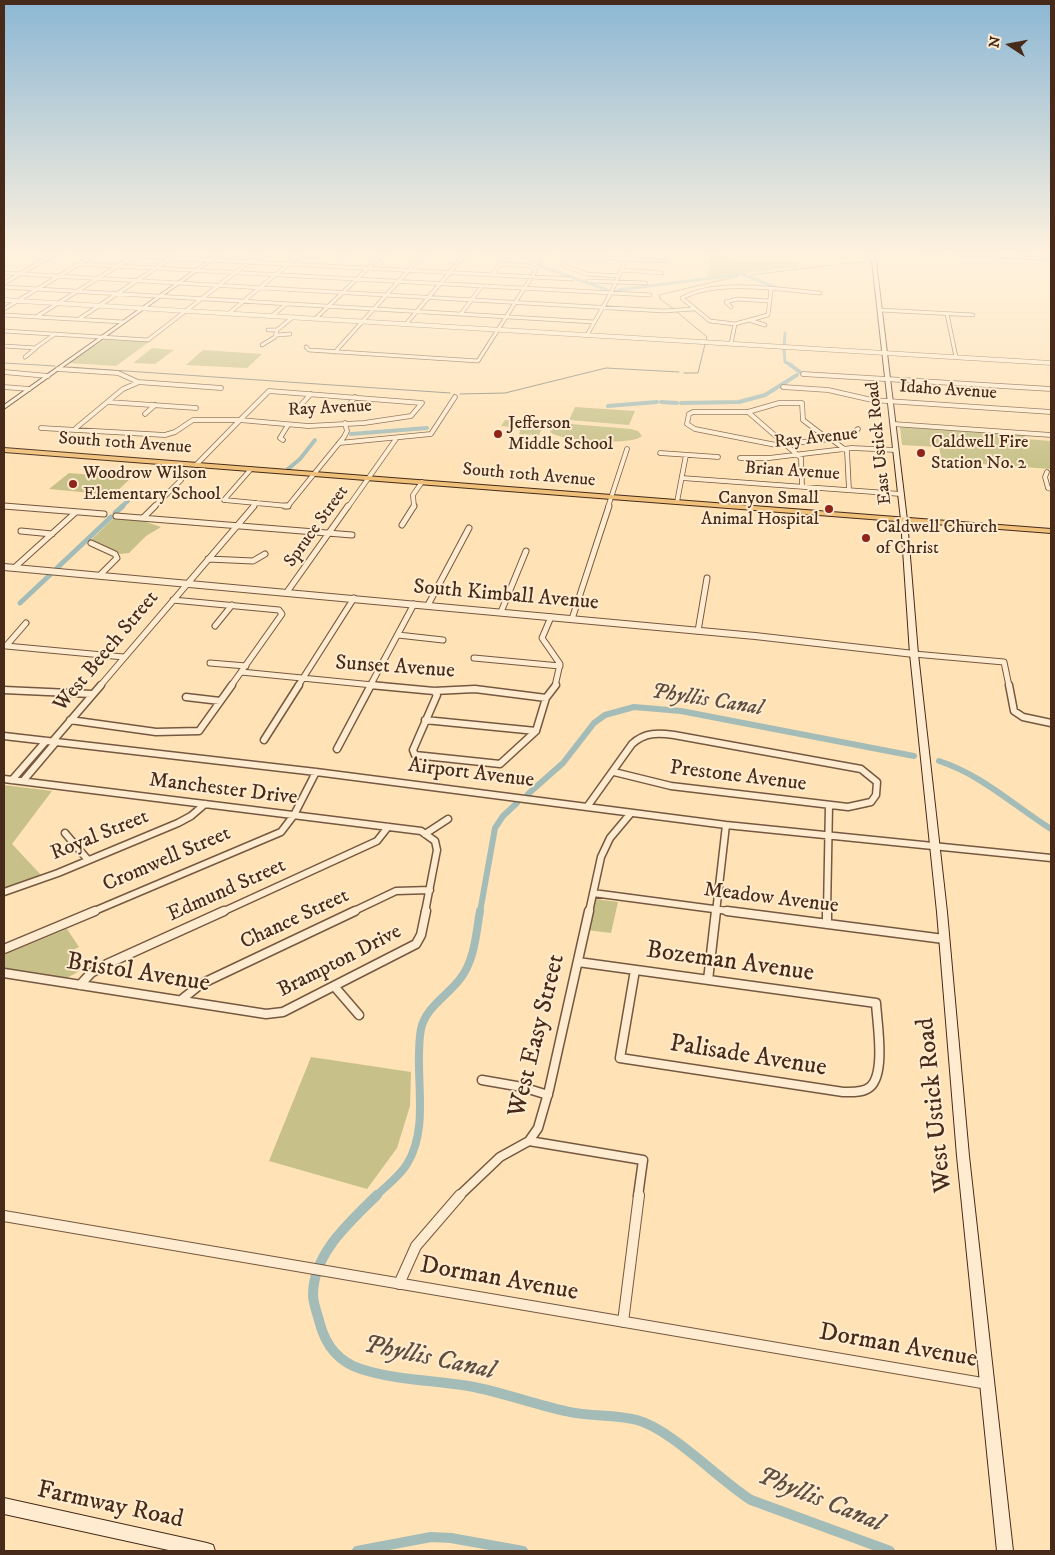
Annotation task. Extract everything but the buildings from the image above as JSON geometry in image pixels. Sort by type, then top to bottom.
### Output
[{"type":"main road","points":[[4,407],[6,403],[48,376],[119,325]]},
{"type":"main road","name":"East Ustick Road","points":[[882,325],[904,520],[914,654]]},
{"type":"main road","name":"South 10th Avenue","points":[[4,450],[1051,532]]},
{"type":"main road","name":"West Ustick Road","points":[[914,654],[1005,1551]]},
{"type":"main road","name":"Farmway Road","points":[[4,1506],[207,1551]]},
{"type":"street","points":[[4,331],[148,340],[168,325]]},
{"type":"street","points":[[262,345],[285,325]]},
{"type":"street","points":[[335,352],[360,325]]},
{"type":"street","points":[[415,325],[1051,363]]},
{"type":"street","points":[[306,348],[335,352],[478,361],[502,325]]},
{"type":"street","points":[[588,335],[593,325]]},
{"type":"street","points":[[731,344],[734,325]]},
{"type":"street","points":[[949,325],[956,357]]},
{"type":"street","points":[[268,330],[290,334]]},
{"type":"street","points":[[26,357],[35,348],[56,334]]},
{"type":"street","points":[[4,346],[35,348]]},
{"type":"street","points":[[58,369],[118,373],[138,382],[221,388]]},
{"type":"street","points":[[4,372],[48,376]]},
{"type":"street","points":[[803,374],[1051,389]]},
{"type":"street","points":[[76,428],[124,389],[138,382]]},
{"type":"street","points":[[4,387],[29,389]]},
{"type":"street","name":"Idaho Avenue","points":[[784,387],[828,390],[859,398],[890,402],[1051,412]]},
{"type":"street","points":[[196,465],[268,392],[355,397]]},
{"type":"street","points":[[298,408],[311,394]]},
{"type":"street","points":[[348,406],[355,397]]},
{"type":"street","name":"Ray Avenue","points":[[41,428],[76,428],[172,434],[197,419],[288,425],[345,423],[405,418],[411,416],[422,403],[418,401],[355,397]]},
{"type":"street","points":[[339,443],[427,436],[455,397]]},
{"type":"street","points":[[108,402],[196,408]]},
{"type":"street","points":[[838,449],[828,439],[803,420],[802,403],[779,403],[748,412],[694,412],[689,414],[687,424],[725,434],[785,445],[828,439],[854,435],[858,428]]},
{"type":"street","points":[[145,414],[155,405]]},
{"type":"street","points":[[748,412],[779,436],[785,445],[801,458],[802,486]]},
{"type":"street","points":[[251,469],[224,500],[288,506],[339,443],[347,430],[345,423]]},
{"type":"street","points":[[893,424],[1051,434]]},
{"type":"street","points":[[283,440],[280,438],[281,433],[288,425]]},
{"type":"street","name":"Spruce Street","points":[[287,592],[396,438]]},
{"type":"street","points":[[828,439],[847,451],[849,490]]},
{"type":"street","name":"Ray Avenue","points":[[740,458],[768,458],[844,448],[896,450]]},
{"type":"street","points":[[572,619],[627,449]]},
{"type":"street","points":[[660,453],[718,457]]},
{"type":"street","points":[[677,502],[686,455]]},
{"type":"street","points":[[1047,472],[1045,477],[1050,489]]},
{"type":"street","name":"Brian Avenue","points":[[682,478],[901,494]]},
{"type":"street","points":[[143,518],[181,480]]},
{"type":"street","points":[[402,525],[414,507],[413,495],[422,482]]},
{"type":"street","name":"West Beech Street","points":[[22,781],[51,742],[256,503]]},
{"type":"street","points":[[4,506],[104,514]]},
{"type":"street","points":[[14,568],[76,512]]},
{"type":"street","points":[[116,516],[352,535]]},
{"type":"street","points":[[428,605],[469,528]]},
{"type":"street","points":[[21,531],[52,534]]},
{"type":"street","points":[[91,542],[115,554],[117,558],[100,575]]},
{"type":"street","points":[[501,612],[526,551]]},
{"type":"street","points":[[208,559],[253,562],[265,554]]},
{"type":"street","name":"South Kimball Avenue","points":[[4,566],[501,612],[1004,662],[1014,711],[1023,717],[1051,723]]},
{"type":"street","points":[[698,631],[707,578]]},
{"type":"street","points":[[264,740],[354,598]]},
{"type":"street","points":[[70,720],[192,734],[199,731],[283,612],[279,610],[173,600]]},
{"type":"street","points":[[337,749],[414,604]]},
{"type":"street","points":[[215,626],[232,605]]},
{"type":"street","points":[[434,691],[437,695],[413,750],[415,755],[500,764],[536,731],[546,698],[556,685],[560,666],[542,638],[551,617]]},
{"type":"street","points":[[26,623],[6,646],[124,657]]},
{"type":"street","points":[[398,635],[444,640]]},
{"type":"street","points":[[474,658],[560,666]]},
{"type":"street","points":[[210,663],[246,666]]},
{"type":"street","name":"Sunset Avenue","points":[[242,672],[434,691],[450,689],[474,690],[546,698]]},
{"type":"street","points":[[4,690],[92,694]]},
{"type":"street","points":[[186,697],[220,701]]},
{"type":"street","points":[[425,720],[536,731]]},
{"type":"street","name":"Prestone Avenue","points":[[648,734],[674,735],[850,766],[870,774],[877,782],[878,793],[875,799],[859,806],[829,805],[671,786],[614,772],[639,736],[648,734]]},
{"type":"street","name":"Airport Avenue","points":[[4,736],[316,772],[726,825],[1051,858]]},
{"type":"street","name":"West Beech Street","points":[[12,780],[51,742]]},
{"type":"street","name":"Cromwell Street","points":[[4,949],[281,832],[294,814],[316,772]]},
{"type":"street","points":[[587,807],[614,772]]},
{"type":"street","name":"Manchester Drive","points":[[4,779],[421,831],[435,841]]},
{"type":"street","name":"Royal Street","points":[[4,892],[178,823],[195,813],[205,804]]},
{"type":"street","points":[[827,924],[829,805]]},
{"type":"street","name":"West Easy Street","points":[[399,1284],[416,1246],[466,1188],[500,1157],[530,1141],[538,1128],[548,1095],[601,857],[610,838],[631,813]]},
{"type":"street","points":[[425,834],[448,819]]},
{"type":"street","points":[[708,980],[726,825]]},
{"type":"street","name":"Edmund Street","points":[[80,985],[91,973],[106,964],[377,841],[388,827]]},
{"type":"street","points":[[65,834],[88,860]]},
{"type":"street","name":"Brampton Drive","points":[[266,1014],[283,1012],[416,944],[421,935],[430,890],[437,850],[435,841]]},
{"type":"street","name":"Chance Street","points":[[181,1000],[201,984],[396,891],[430,890]]},
{"type":"street","name":"Meadow Avenue","points":[[593,893],[944,939]]},
{"type":"street","name":"Bozeman Avenue","points":[[578,962],[876,1003],[878,1068],[873,1083],[869,1088]]},
{"type":"street","name":"Palisade Avenue","points":[[635,970],[620,1058],[832,1091],[854,1092],[869,1088]]},
{"type":"street","name":"Bristol Avenue","points":[[4,973],[266,1014]]},
{"type":"street","points":[[334,986],[359,1014]]},
{"type":"street","points":[[482,1080],[522,1087],[548,1095]]},
{"type":"street","points":[[530,1141],[643,1160],[623,1322]]},
{"type":"street","name":"Dorman Avenue","points":[[4,1216],[988,1384]]},
{"type":"shaded area","points":[[104,339],[149,342],[116,366],[69,363]]},
{"type":"shaded area","points":[[152,348],[174,350],[155,364],[133,363]]},
{"type":"shaded area","points":[[203,350],[262,354],[247,368],[186,365]]},
{"type":"shaded area","points":[[575,407],[635,411],[629,425],[569,420]]},
{"type":"shaded area","points":[[505,420],[545,422],[539,435],[519,434],[521,428],[501,426]]},
{"type":"shaded area","points":[[571,424],[631,429],[638,431],[642,436],[636,439],[612,442],[567,438],[550,432],[554,426]]},
{"type":"shaded area","points":[[900,427],[1024,435],[1026,439],[1051,441],[1051,469],[942,461],[939,447],[902,445]]},
{"type":"shaded area","points":[[69,473],[131,478],[113,495],[49,489]]},
{"type":"shaded area","points":[[114,518],[143,521],[161,527],[146,536],[129,553],[120,554],[91,540]]},
{"type":"shaded area","points":[[4,785],[52,791],[12,844],[42,876],[4,888]]},
{"type":"shaded area","points":[[595,899],[618,902],[611,933],[587,930]]},
{"type":"shaded area","points":[[67,929],[79,947],[70,951],[83,969],[65,979],[4,970],[4,956],[6,954]]},
{"type":"shaded area","points":[[311,1057],[411,1072],[410,1106],[397,1148],[367,1189],[269,1161]]},
{"type":"waterway","points":[[692,325],[707,337],[706,341]]},
{"type":"waterway","points":[[784,346],[785,333]]},
{"type":"waterway","points":[[684,373],[698,373],[705,344]]},
{"type":"waterway","points":[[784,348],[785,362],[792,365]]},
{"type":"waterway","points":[[4,363],[55,366]]},
{"type":"waterway","points":[[789,364],[800,372]]},
{"type":"waterway","points":[[67,367],[450,393]]},
{"type":"waterway","points":[[460,394],[505,393],[606,368],[679,372]]},
{"type":"waterway","points":[[681,403],[739,402],[765,395],[797,375]]},
{"type":"waterway","points":[[608,406],[657,402]]},
{"type":"waterway","points":[[661,402],[677,403]]},
{"type":"waterway","points":[[351,434],[427,428]]},
{"type":"waterway","points":[[288,469],[300,459],[315,440]]},
{"type":"waterway","points":[[121,507],[129,500]]},
{"type":"waterway","points":[[115,513],[123,506]]},
{"type":"waterway","points":[[57,568],[111,517]]},
{"type":"waterway","points":[[20,603],[52,573]]},
{"type":"waterway","name":"Phyllis Canal","points":[[528,794],[563,763],[594,723],[605,715],[634,707],[681,711],[914,756]]},
{"type":"waterway","name":"Phyllis Canal","points":[[939,761],[983,782],[1051,829]]},
{"type":"waterway","name":"Phyllis Canal","points":[[480,912],[495,828],[503,816],[517,803]]},
{"type":"waterway","name":"Phyllis Canal","points":[[376,1196],[397,1177],[407,1164],[414,1149],[420,1115],[419,1046],[423,1021],[432,1008],[465,972],[472,955],[480,911]]},
{"type":"waterway","name":"Phyllis Canal","points":[[376,1196],[335,1239],[319,1265],[315,1280],[313,1298],[323,1332],[334,1352],[346,1362],[375,1373],[474,1387],[574,1413],[637,1420],[665,1433],[751,1500],[890,1551]]},
{"type":"waterway","name":"Phyllis Canal","points":[[357,1551],[431,1537],[451,1538],[523,1551]]},
{"type":"place","name":"Jefferson Middle School","points":[[498,434]]},
{"type":"place","name":"Caldwell Fire Station No. 2","points":[[921,453]]},
{"type":"place","name":"Woodrow Wilson Elementary School","points":[[73,484]]},
{"type":"place","name":"Canyon Small Animal Hospital","points":[[829,509]]},
{"type":"place","name":"Caldwell Church of Christ","points":[[866,538]]}]
